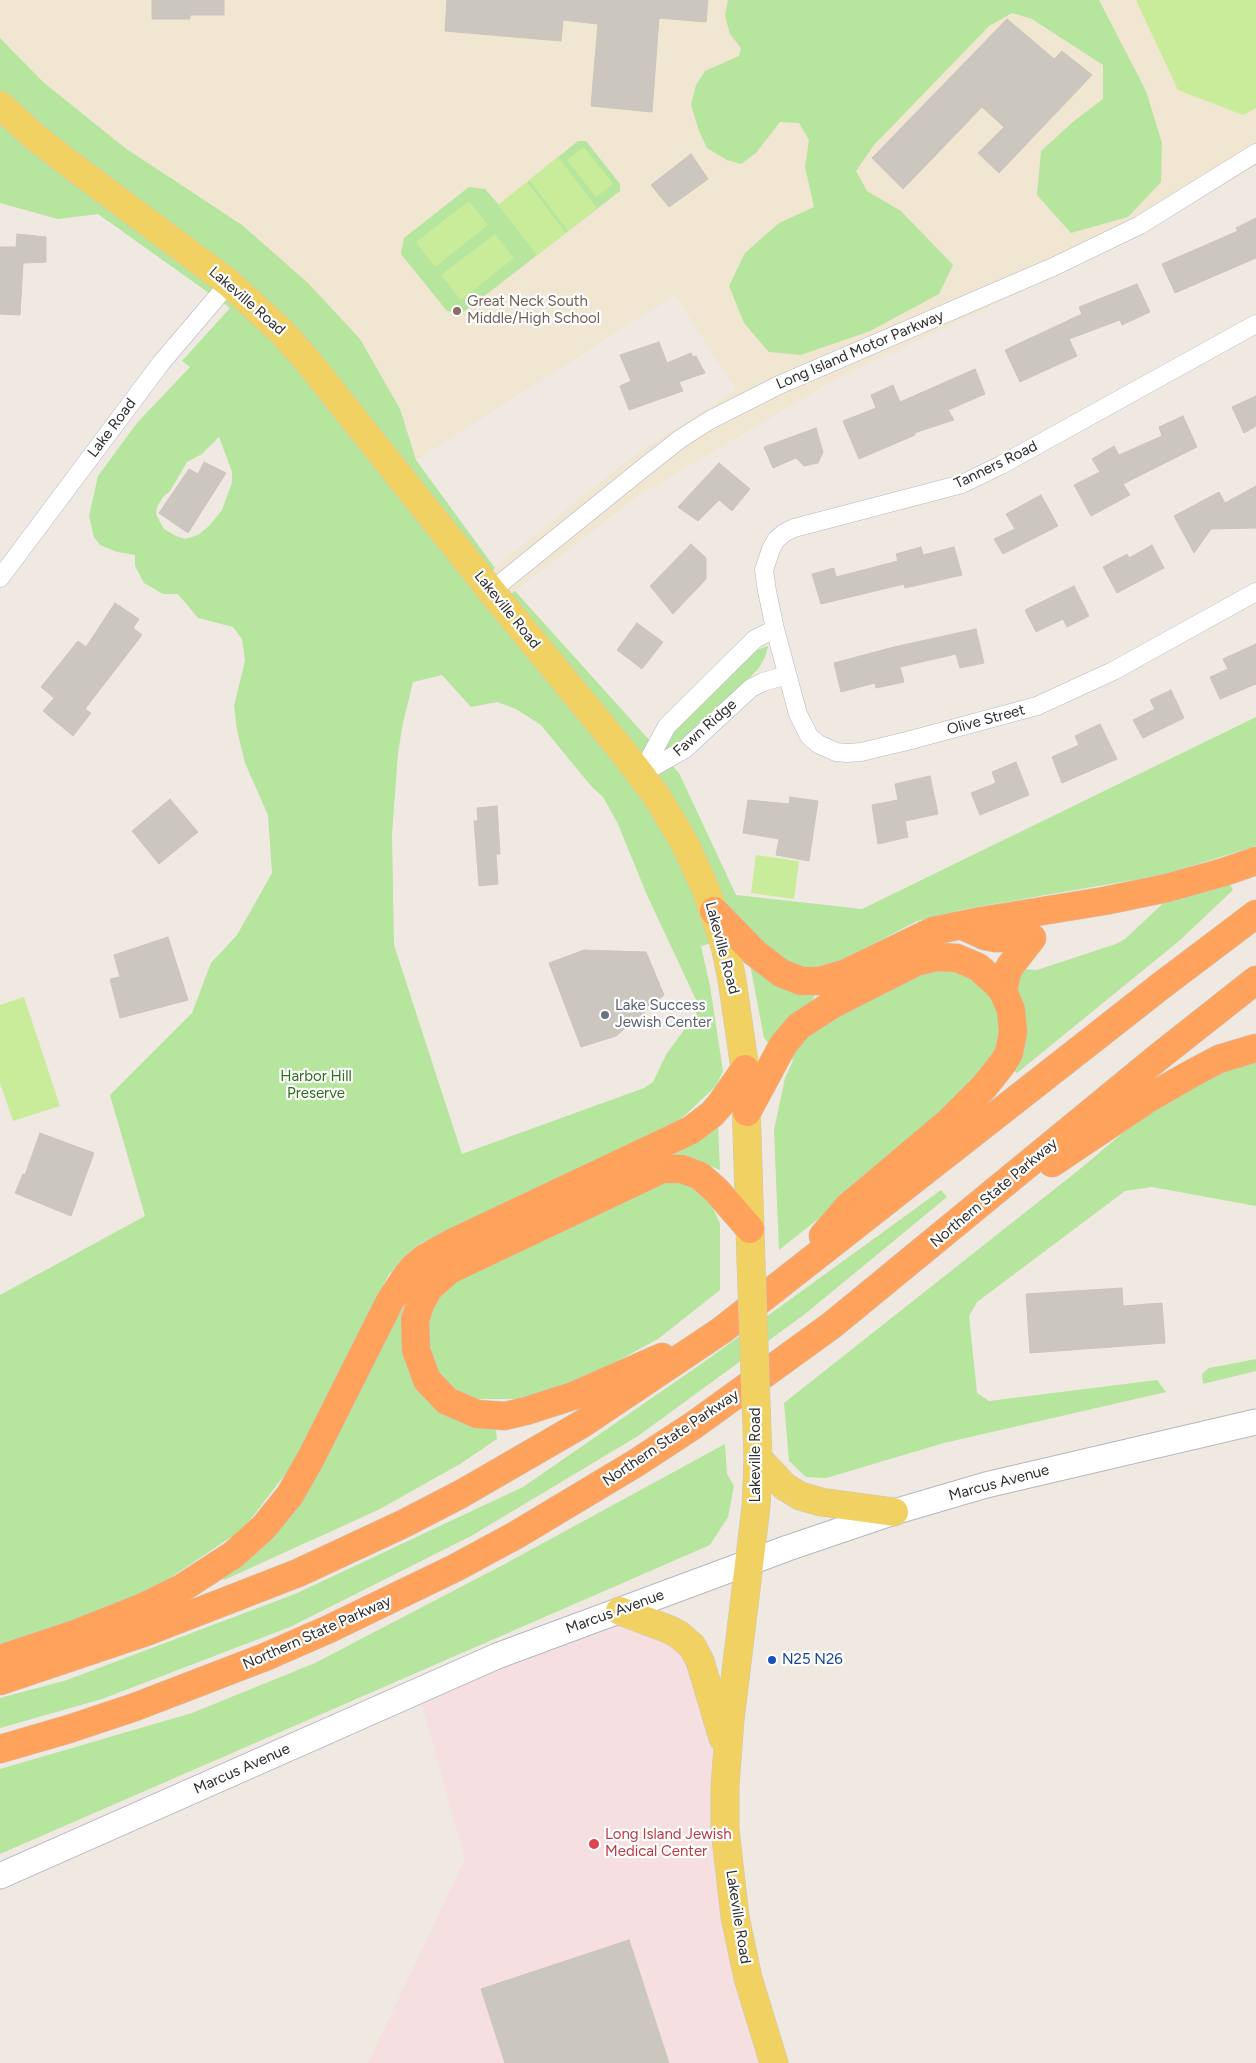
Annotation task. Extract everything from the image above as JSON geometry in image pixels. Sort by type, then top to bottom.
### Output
[{"type":"highway","points":[[714,911],[773,968],[790,977],[810,982],[835,978],[920,936],[960,925],[1142,893],[1197,880],[1256,861]]},
{"type":"highway","points":[[0,1681],[82,1655],[212,1608],[298,1572],[403,1524],[521,1460],[582,1424],[722,1330],[1146,997],[1256,914]]},
{"type":"highway","points":[[960,925],[990,937],[1005,939],[1032,938],[1007,972],[1003,991]]},
{"type":"highway","points":[[747,1112],[783,1045],[799,1026],[833,1004],[916,962],[936,957],[962,960],[978,967],[1003,991],[1011,1010],[1013,1032],[1009,1053],[995,1074],[929,1140],[849,1206],[780,1286]]},
{"type":"highway","name":"Northern State Parkway","points":[[0,1749],[135,1707],[265,1657],[392,1600],[516,1535],[636,1464],[694,1425],[832,1325],[1256,980]]},
{"type":"highway","points":[[970,1213],[1086,1142],[1128,1112],[1189,1075],[1220,1059],[1256,1048]]},
{"type":"highway","points":[[0,1660],[75,1634],[141,1608],[188,1584],[233,1555],[264,1527],[290,1495],[311,1458],[390,1301],[414,1267],[425,1258],[452,1243],[691,1130],[720,1106],[746,1069]]},
{"type":"highway","points":[[722,1330],[573,1396],[526,1412],[496,1416],[467,1411],[440,1395],[428,1380],[419,1360],[414,1329],[421,1302],[435,1282],[449,1270],[662,1169],[682,1169],[700,1176],[716,1190],[750,1229]]},
{"type":"main road","name":"Lakeville Road","points":[[0,106],[75,168],[229,283],[282,332],[306,359],[491,591],[641,774],[665,809],[700,874],[725,946],[739,1014],[746,1069],[758,1458],[756,1507],[733,1686],[725,1829],[735,1917],[748,1978],[774,2063]]},
{"type":"main road","name":"Marcus Avenue","points":[[0,1876],[497,1656],[749,1562],[894,1512],[1033,1473],[1256,1422]]},
{"type":"main road","points":[[758,1458],[776,1478],[792,1492],[800,1496],[821,1502],[894,1512]]},
{"type":"main road","points":[[620,1610],[668,1629],[678,1634],[692,1646],[700,1660],[728,1754]]},
{"type":"street","name":"Long Island Motor Parkway","points":[[491,591],[680,439],[710,420],[779,385],[1062,263],[1140,225],[1256,153]]},
{"type":"street","name":"Lake Road","points":[[0,578],[161,363],[229,283]]},
{"type":"street","name":"Tanners Road","points":[[776,629],[764,570],[770,549],[784,533],[805,524],[962,484],[994,469],[1256,324]]},
{"type":"street","name":"Olive Street","points":[[776,629],[798,714],[809,736],[818,744],[836,752],[861,752],[1037,706],[1105,675],[1256,592]]},
{"type":"street","name":"Fawn Ridge","points":[[641,774],[667,726],[755,639],[776,629]]},
{"type":"street","name":"Fawn Ridge","points":[[641,774],[685,749],[751,688],[763,682],[787,675]]},
{"type":"shaded area","name":"Great Neck South Middle/High School","points":[[0,0],[1256,0],[1256,165],[1143,234],[832,381],[635,498],[502,601],[483,577],[631,458],[736,390],[675,295],[399,471],[307,357],[0,104]]},
{"type":"shaded area","name":"Long Island Jewish Medical Center","points":[[620,1611],[685,1639],[725,1786],[774,2063],[368,2063],[465,1859],[418,1691]]},
{"type":"green space","points":[[728,0],[1099,0],[1146,91],[1162,143],[1161,182],[1128,217],[1071,233],[1037,195],[1041,151],[1074,121],[1103,99],[1103,65],[1032,19],[1012,13],[989,26],[874,145],[856,171],[867,191],[901,211],[953,265],[939,294],[870,331],[801,355],[769,352],[744,323],[729,286],[745,253],[779,223],[814,207],[805,167],[809,140],[799,123],[780,122],[756,153],[741,164],[727,160],[707,148],[699,131],[691,105],[696,85],[705,71],[739,56],[741,48],[730,34],[725,16]]},
{"type":"green space","points":[[1136,0],[1256,0],[1256,108],[1243,115],[1178,90]]},
{"type":"green space","name":"Harbor Hill Preserve","points":[[0,38],[43,82],[125,148],[242,225],[308,283],[360,339],[400,409],[416,460],[495,568],[484,577],[502,600],[515,591],[679,773],[736,895],[862,909],[1256,717],[1256,846],[1162,875],[965,909],[917,921],[843,960],[812,969],[782,961],[750,932],[701,946],[710,986],[723,1071],[716,1086],[681,1119],[421,1243],[389,1274],[290,1468],[243,1529],[155,1588],[0,1649],[0,1295],[145,1216],[110,1095],[192,1013],[211,963],[237,935],[272,873],[268,815],[245,763],[237,730],[234,706],[245,661],[242,639],[233,627],[198,618],[178,594],[163,594],[144,583],[135,566],[135,555],[117,552],[100,545],[94,537],[89,516],[98,476],[137,423],[190,367],[182,361],[230,308],[98,214],[58,219],[0,203]],"holes":[[[219,437],[232,472],[232,483],[222,510],[209,526],[198,535],[185,539],[176,536],[164,529],[156,514],[157,507],[163,497],[170,491],[187,462],[202,454]],[[442,675],[471,707],[497,702],[516,709],[541,725],[591,786],[603,797],[617,822],[647,895],[697,1002],[696,1014],[667,1053],[653,1082],[644,1088],[462,1154],[394,945],[392,834],[398,753],[403,723],[413,682]]]},
{"type":"green space","points":[[578,141],[586,141],[620,184],[620,191],[461,314],[447,311],[401,254],[404,238],[469,187],[485,189],[499,205]]},
{"type":"green space","points":[[584,147],[613,184],[596,197],[567,160]]},
{"type":"green space","points":[[558,157],[597,208],[568,231],[529,180]]},
{"type":"green space","points":[[527,182],[566,233],[537,255],[498,205]]},
{"type":"green space","points":[[469,201],[488,225],[435,267],[416,242]]},
{"type":"green space","points":[[495,234],[514,258],[461,300],[441,275]]},
{"type":"green space","points":[[768,646],[759,668],[697,731],[682,742],[664,750],[667,739],[676,725],[754,651]]},
{"type":"green space","points":[[756,855],[799,861],[794,899],[751,893]]},
{"type":"green space","points":[[1228,881],[1233,890],[1179,941],[1017,1073],[1010,1065],[1011,981],[1023,969],[1037,970],[1116,944],[1125,939],[1170,897]]},
{"type":"green space","points":[[941,963],[984,985],[998,1008],[1003,1033],[991,1063],[913,1144],[779,1250],[774,1130],[785,1078],[793,1061],[788,1051],[819,1021]]},
{"type":"green space","points":[[750,964],[818,988],[812,1002],[769,1044],[764,1038]]},
{"type":"green space","points":[[24,997],[60,1106],[13,1121],[0,1083],[0,1005]]},
{"type":"green space","points":[[1256,1060],[1256,1206],[1152,1187],[1125,1191],[977,1302],[969,1316],[977,1393],[989,1401],[1157,1380],[1166,1392],[944,1443],[826,1478],[806,1477],[789,1461],[784,1403],[1080,1169],[1162,1100],[1239,1065]]},
{"type":"green space","points":[[718,1125],[720,1170],[688,1156],[665,1155]]},
{"type":"green space","points":[[677,1174],[716,1203],[713,1208],[720,1224],[720,1290],[658,1339],[588,1377],[519,1399],[463,1399],[438,1379],[424,1348],[429,1313],[454,1277]]},
{"type":"green space","points":[[941,1190],[947,1197],[805,1314],[638,1436],[471,1536],[290,1627],[102,1699],[0,1728],[0,1698],[67,1680],[295,1594],[523,1487],[704,1362]]},
{"type":"green space","points":[[399,1297],[408,1301],[403,1329],[405,1363],[418,1389],[495,1426],[497,1439],[460,1464],[378,1510],[224,1580],[221,1576],[261,1544]]},
{"type":"green space","points":[[1256,1359],[1256,1371],[1203,1384],[1202,1374],[1209,1368]]},
{"type":"green space","points":[[725,1444],[727,1474],[734,1486],[728,1517],[710,1545],[0,1854],[0,1769],[192,1713],[315,1663],[501,1566]]},
{"type":"building","points":[[152,0],[224,0],[224,15],[190,15],[190,19],[152,19]]},
{"type":"building","points":[[447,0],[708,0],[706,22],[659,18],[652,112],[591,106],[598,24],[563,20],[561,41],[445,31]]},
{"type":"building","points":[[1007,19],[1054,59],[1062,51],[1092,75],[999,173],[978,153],[1004,127],[982,107],[903,189],[872,158]]},
{"type":"building","points":[[691,154],[708,179],[669,207],[651,185]]},
{"type":"building","points":[[1256,218],[1256,258],[1175,293],[1162,264],[1238,231],[1236,228]]},
{"type":"building","points":[[17,234],[46,237],[46,262],[23,263],[20,315],[0,314],[0,247],[16,247]]},
{"type":"building","points":[[1137,284],[1150,312],[1122,325],[1120,320],[1069,339],[1077,356],[1020,382],[1005,350],[1082,314],[1079,307]]},
{"type":"building","points":[[659,342],[667,363],[691,353],[693,357],[696,356],[705,373],[679,382],[683,391],[629,410],[620,386],[631,381],[620,355]]},
{"type":"building","points":[[975,369],[985,394],[948,410],[954,420],[914,433],[915,435],[859,459],[843,421],[876,408],[871,395],[893,385],[900,402]]},
{"type":"building","points":[[1256,396],[1256,426],[1244,433],[1232,407]]},
{"type":"building","points":[[1183,416],[1197,447],[1123,484],[1130,495],[1091,516],[1074,485],[1100,472],[1092,459],[1114,446],[1119,455],[1162,436],[1159,427]]},
{"type":"building","points":[[816,428],[823,452],[818,463],[804,466],[796,458],[773,468],[764,447]]},
{"type":"building","points":[[204,462],[226,473],[188,533],[159,513],[189,469],[198,474]]},
{"type":"building","points":[[719,463],[750,489],[732,511],[719,500],[698,521],[678,507]]},
{"type":"building","points":[[1256,486],[1256,528],[1211,529],[1194,553],[1174,516],[1219,492],[1225,503]]},
{"type":"building","points":[[1041,495],[1058,526],[1003,554],[994,539],[1015,529],[1006,514]]},
{"type":"building","points":[[691,544],[706,558],[706,579],[673,614],[650,586]]},
{"type":"building","points":[[1152,545],[1164,568],[1117,593],[1103,567],[1127,554],[1129,558]]},
{"type":"building","points":[[921,547],[923,555],[954,547],[962,575],[905,588],[904,584],[821,604],[812,574],[834,568],[836,577],[898,561],[896,554]]},
{"type":"building","points":[[1074,586],[1089,616],[1067,627],[1063,619],[1036,632],[1025,610]]},
{"type":"building","points":[[115,603],[139,619],[133,628],[142,635],[85,709],[91,713],[73,736],[43,711],[54,698],[41,687],[78,641],[86,647]]},
{"type":"building","points":[[637,623],[663,642],[642,669],[617,650]]},
{"type":"building","points":[[976,629],[984,663],[960,668],[956,654],[900,667],[904,682],[876,688],[875,683],[841,692],[834,663],[894,647]]},
{"type":"building","points":[[1256,644],[1256,684],[1220,699],[1210,677],[1228,669],[1223,659]]},
{"type":"building","points":[[1171,690],[1184,718],[1143,738],[1133,720],[1155,709],[1150,700]]},
{"type":"building","points":[[1100,724],[1117,759],[1062,783],[1052,757],[1079,745],[1075,736]]},
{"type":"building","points":[[1016,762],[1029,795],[980,815],[971,793],[996,783],[992,772]]},
{"type":"building","points":[[930,776],[938,814],[905,821],[908,837],[878,844],[872,805],[898,800],[895,784]]},
{"type":"building","points":[[790,797],[818,801],[809,861],[776,855],[779,839],[743,833],[748,800],[789,804]]},
{"type":"building","points":[[170,799],[198,832],[159,864],[132,831]]},
{"type":"building","points":[[497,806],[500,854],[496,854],[498,884],[479,886],[474,821],[478,821],[477,808]]},
{"type":"building","points":[[168,937],[188,1000],[120,1018],[110,979],[120,977],[114,955]]},
{"type":"building","name":"Lake Success Jewish Center","points":[[584,950],[646,952],[664,995],[616,1036],[581,1047],[549,963]]},
{"type":"building","points":[[40,1133],[94,1153],[71,1216],[15,1193],[23,1174],[25,1175]]},
{"type":"building","points":[[1122,1288],[1123,1306],[1162,1303],[1165,1343],[1030,1353],[1026,1294]]},
{"type":"building","points":[[629,1940],[669,2063],[505,2063],[481,1989]]},
{"type":"place","name":"Great Neck South Middle/High School","points":[[457,311]]},
{"type":"place","name":"Lake Success Jewish Center","points":[[605,1015]]},
{"type":"place","name":"N25 N26","points":[[772,1660]]},
{"type":"place","name":"Long Island Jewish Medical Center","points":[[594,1844]]}]
